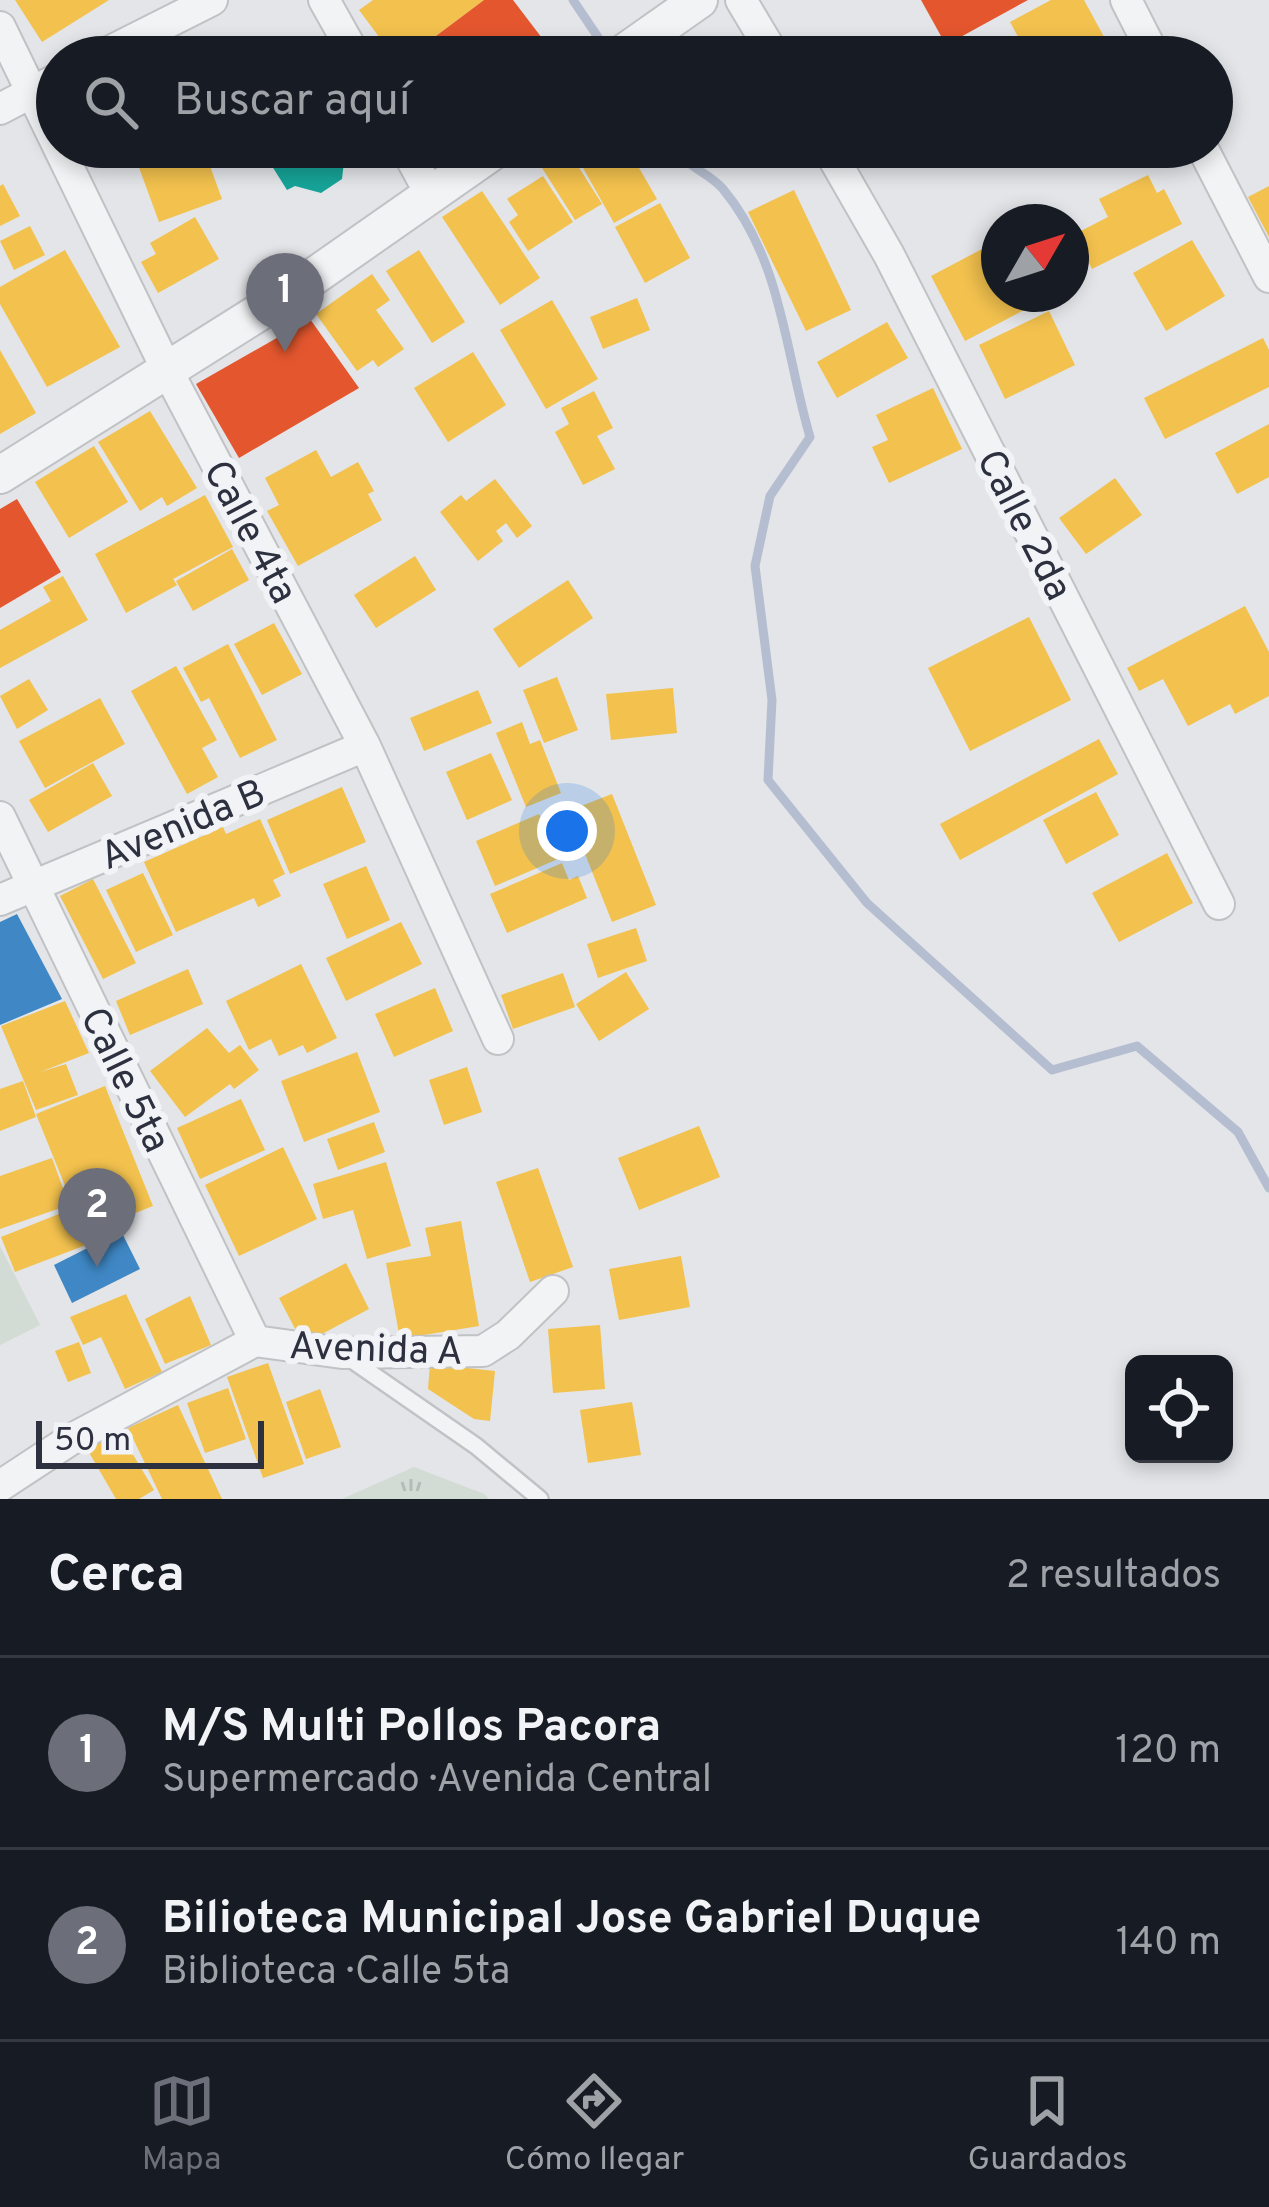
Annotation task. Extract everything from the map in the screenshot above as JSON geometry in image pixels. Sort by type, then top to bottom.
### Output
[{"type":"street","points":[[141,36],[212,0]]},
{"type":"street","points":[[325,0],[345,36]]},
{"type":"street","points":[[648,36],[699,0]]},
{"type":"street","points":[[742,0],[763,36]]},
{"type":"street","points":[[1126,0],[1144,36]]},
{"type":"street","name":"Calle 4ta","points":[[0,26],[36,76]]},
{"type":"street","points":[[0,109],[36,90]]},
{"type":"street","name":"Calle 4ta","points":[[79,168],[167,370],[365,746],[498,1039]]},
{"type":"street","points":[[416,168],[432,197]]},
{"type":"street","points":[[0,475],[471,168]]},
{"type":"street","name":"Calle 2da","points":[[839,168],[889,255],[1220,904]]},
{"type":"street","points":[[1213,168],[1269,277]]},
{"type":"street","name":"Avenida B","points":[[0,901],[365,746]]},
{"type":"street","name":"Calle 5ta","points":[[0,817],[255,1341]]},
{"type":"street","name":"Avenida A","points":[[0,1486],[70,1440],[255,1341],[342,1353],[483,1351],[553,1291]]},
{"type":"lane","points":[[342,1353],[476,1446],[540,1499]]},
{"type":"green space","points":[[0,1246],[40,1325],[0,1345]]},
{"type":"green space","points":[[414,1467],[484,1494],[489,1499],[342,1499]]},
{"type":"building: Viviendas","points":[[15,0],[109,0],[52,36],[38,36]]},
{"type":"building: Viviendas","points":[[373,0],[484,0],[436,36],[378,36],[359,10]]},
{"type":"building: Viviendas","points":[[1051,0],[1084,0],[1104,36],[1018,36],[1010,22]]},
{"type":"building: Viviendas","points":[[139,168],[211,168],[222,199],[159,222]]},
{"type":"building: Viviendas","points":[[542,168],[579,168],[602,204],[575,220]]},
{"type":"building: Viviendas","points":[[583,168],[639,168],[657,199],[614,223]]},
{"type":"building: Viviendas","points":[[1148,175],[1157,193],[1164,189],[1182,224],[1092,269],[1089,227],[1108,217],[1099,199]]},
{"type":"building: Viviendas","points":[[543,176],[573,222],[528,251],[509,222],[518,215],[507,199]]},
{"type":"building: Viviendas","points":[[3,184],[20,216],[0,226],[0,186]]},
{"type":"building: Viviendas","points":[[1269,186],[1269,237],[1248,197]]},
{"type":"building: Viviendas","points":[[794,190],[851,310],[806,331],[748,212]]},
{"type":"building: Viviendas","points":[[482,191],[540,278],[500,305],[442,217]]},
{"type":"building: Viviendas","points":[[660,203],[690,258],[645,283],[615,227]]},
{"type":"building: Viviendas","points":[[195,217],[219,259],[158,293],[141,262],[156,254],[150,243]]},
{"type":"building: Viviendas","points":[[30,226],[45,255],[14,270],[0,241]]},
{"type":"building: Viviendas","points":[[1192,240],[1225,296],[1166,331],[1133,273]]},
{"type":"building: Viviendas","points":[[65,250],[120,347],[47,387],[0,304],[0,287]]},
{"type":"building: Viviendas","points":[[419,250],[465,322],[432,343],[386,271]]},
{"type":"building: Viviendas","points":[[981,250],[981,312],[1020,312],[965,341],[931,276]]},
{"type":"building: Viviendas","points":[[372,274],[390,300],[376,310],[404,349],[378,367],[373,360],[357,371],[316,314]]},
{"type":"building: Viviendas","points":[[637,298],[650,330],[603,349],[590,317]]},
{"type":"building: Viviendas","points":[[552,300],[598,379],[546,409],[500,330]]},
{"type":"building: Viviendas","points":[[1049,312],[1075,365],[1005,399],[979,345]]},
{"type":"building: Viviendas","points":[[887,322],[908,358],[837,398],[817,362]]},
{"type":"building: Viviendas","points":[[1263,338],[1269,350],[1269,387],[1165,439],[1144,398]]},
{"type":"building: Viviendas","points":[[0,350],[36,413],[0,434]]},
{"type":"building: Viviendas","points":[[473,352],[506,405],[448,442],[414,388]]},
{"type":"building: Viviendas","points":[[933,388],[962,449],[889,483],[872,447],[888,440],[876,415]]},
{"type":"building: Viviendas","points":[[594,391],[613,428],[597,436],[615,469],[583,485],[555,432],[569,424],[561,408]]},
{"type":"building: Viviendas","points":[[150,411],[197,488],[167,506],[162,497],[140,511],[98,442]]},
{"type":"building: Viviendas","points":[[1269,424],[1269,477],[1237,494],[1215,453]]},
{"type":"building: Viviendas","points":[[94,446],[128,502],[69,538],[35,482]]},
{"type":"building: Viviendas","points":[[316,450],[331,477],[358,462],[374,491],[368,494],[382,520],[298,566],[267,511],[279,505],[265,478]]},
{"type":"building: Viviendas","points":[[1115,478],[1142,515],[1086,554],[1059,518]]},
{"type":"building: Viviendas","points":[[495,479],[532,526],[517,538],[506,523],[496,531],[503,541],[478,561],[440,512],[461,495],[466,501]]},
{"type":"building: Viviendas","points":[[205,495],[233,547],[173,579],[177,585],[126,613],[95,554]]},
{"type":"building: Viviendas","points":[[232,549],[249,580],[193,611],[176,581]]},
{"type":"building: Viviendas","points":[[415,556],[436,590],[376,628],[354,595]]},
{"type":"building: Viviendas","points":[[63,576],[88,620],[0,668],[0,630],[51,601],[43,587]]},
{"type":"building: Viviendas","points":[[568,580],[593,618],[519,668],[493,629]]},
{"type":"building: Viviendas","points":[[1245,606],[1269,652],[1269,696],[1235,714],[1230,704],[1188,726],[1163,679],[1139,691],[1127,668]]},
{"type":"building: Viviendas","points":[[1029,617],[1071,700],[970,751],[928,668]]},
{"type":"building: Viviendas","points":[[274,623],[302,674],[262,695],[234,644]]},
{"type":"building: Viviendas","points":[[228,644],[277,740],[240,758],[209,698],[201,702],[183,668]]},
{"type":"building: Viviendas","points":[[176,666],[217,740],[202,748],[218,777],[187,794],[131,691]]},
{"type":"building: Viviendas","points":[[557,677],[578,730],[544,743],[523,690]]},
{"type":"building: Viviendas","points":[[29,679],[48,710],[17,729],[0,696]]},
{"type":"building: Viviendas","points":[[673,688],[677,733],[611,740],[606,694]]},
{"type":"building: Viviendas","points":[[478,690],[492,723],[424,751],[410,718]]},
{"type":"building: Viviendas","points":[[100,698],[125,744],[45,788],[19,741]]},
{"type":"building: Viviendas","points":[[522,722],[530,744],[540,740],[561,793],[526,807],[496,733]]},
{"type":"building: Viviendas","points":[[1099,739],[1118,774],[960,860],[940,824]]},
{"type":"building: Viviendas","points":[[491,753],[512,800],[467,820],[446,772]]},
{"type":"building: Viviendas","points":[[93,763],[112,796],[48,832],[29,800]]},
{"type":"building: Viviendas","points":[[342,787],[366,842],[290,874],[267,820]]},
{"type":"building: Viviendas","points":[[1096,792],[1119,835],[1066,864],[1043,820]]},
{"type":"building: Viviendas","points":[[612,794],[656,905],[612,922],[568,811]]},
{"type":"building: Viviendas","points":[[539,814],[558,859],[495,886],[476,841]]},
{"type":"building: Viviendas","points":[[260,819],[285,874],[273,880],[281,896],[258,907],[254,898],[176,932],[144,862],[223,827],[226,834]]},
{"type":"building: Viviendas","points":[[1167,853],[1193,903],[1119,942],[1092,893]]},
{"type":"building: Viviendas","points":[[562,863],[569,880],[578,876],[587,898],[507,933],[490,894]]},
{"type":"building: Viviendas","points":[[366,866],[390,920],[347,939],[323,884]]},
{"type":"building: Viviendas","points":[[143,873],[173,935],[136,952],[106,890]]},
{"type":"building: Viviendas","points":[[93,879],[136,963],[103,979],[60,896]]},
{"type":"building: Viviendas","points":[[401,922],[422,964],[346,1001],[326,958]]},
{"type":"building: Viviendas","points":[[636,928],[647,961],[598,978],[587,944]]},
{"type":"building: Viviendas","points":[[301,964],[337,1038],[307,1053],[303,1045],[279,1056],[271,1039],[249,1050],[226,1001]]},
{"type":"building: Viviendas","points":[[188,969],[203,1004],[130,1035],[116,1001]]},
{"type":"building: Viviendas","points":[[626,972],[649,1009],[599,1041],[576,1004]]},
{"type":"building: Viviendas","points":[[563,973],[575,1007],[513,1029],[501,995]]},
{"type":"building: Viviendas","points":[[435,988],[453,1031],[394,1057],[375,1014]]},
{"type":"building: Viviendas","points":[[65,1001],[89,1053],[40,1072],[66,1064],[78,1095],[36,1110],[1,1026]]},
{"type":"building: Viviendas","points":[[207,1028],[229,1053],[240,1045],[259,1070],[234,1089],[230,1084],[185,1117],[150,1071]]},
{"type":"building: Viviendas","points":[[357,1052],[380,1112],[304,1142],[281,1081]]},
{"type":"building: Viviendas","points":[[467,1067],[482,1112],[444,1125],[429,1080]]},
{"type":"building: Viviendas","points":[[23,1081],[36,1117],[0,1131],[0,1089]]},
{"type":"building: Viviendas","points":[[105,1086],[153,1206],[83,1234],[86,1245],[15,1272],[1,1237],[74,1208],[36,1114]]},
{"type":"building: Viviendas","points":[[241,1099],[265,1150],[200,1179],[177,1128]]},
{"type":"building: Viviendas","points":[[374,1122],[385,1152],[338,1170],[327,1139]]},
{"type":"building: Viviendas","points":[[699,1126],[720,1177],[639,1210],[618,1158]]},
{"type":"building: Viviendas","points":[[283,1147],[317,1219],[239,1256],[205,1185]]},
{"type":"building: Viviendas","points":[[52,1158],[69,1205],[0,1229],[0,1176]]},
{"type":"building: Viviendas","points":[[386,1162],[411,1246],[367,1259],[353,1210],[323,1219],[313,1184]]},
{"type":"building: Viviendas","points":[[538,1168],[573,1267],[530,1282],[496,1182]]},
{"type":"building: Viviendas","points":[[461,1221],[479,1326],[400,1339],[386,1263],[431,1256],[425,1228]]},
{"type":"building: Viviendas","points":[[681,1256],[690,1307],[619,1320],[609,1269]]},
{"type":"building: Viviendas","points":[[346,1263],[369,1309],[303,1344],[279,1298]]},
{"type":"building: Viviendas","points":[[126,1294],[162,1372],[125,1389],[101,1337],[83,1345],[70,1317]]},
{"type":"building: Viviendas","points":[[190,1296],[211,1345],[165,1364],[145,1319]]},
{"type":"building: Viviendas","points":[[600,1325],[605,1389],[553,1393],[548,1329]]},
{"type":"building: Viviendas","points":[[79,1342],[91,1373],[68,1382],[55,1351]]},
{"type":"building: Viviendas","points":[[268,1363],[304,1464],[263,1478],[227,1377]]},
{"type":"building: Viviendas","points":[[430,1364],[495,1371],[490,1421],[474,1419],[428,1389]]},
{"type":"building: Viviendas","points":[[228,1388],[246,1439],[205,1453],[187,1403]]},
{"type":"building: Viviendas","points":[[320,1389],[341,1447],[306,1459],[286,1402]]},
{"type":"building: Viviendas","points":[[632,1402],[641,1455],[588,1463],[580,1410]]},
{"type":"building: Viviendas","points":[[178,1405],[222,1499],[162,1499],[128,1428]]},
{"type":"building: Viviendas","points":[[119,1431],[154,1490],[139,1499],[116,1499],[87,1449]]},
{"type":"building: Comercios","points":[[484,0],[513,0],[540,36],[436,36]]},
{"type":"building: Comercios","points":[[921,0],[1028,0],[962,36],[941,36]]},
{"type":"building: Comercios","points":[[310,319],[359,388],[239,458],[196,384]]},
{"type":"building: Comercios","points":[[17,499],[61,572],[0,608],[0,509]]},
{"type":"building: Escuelas","points":[[17,914],[62,999],[0,1025],[0,922]]},
{"type":"building: Escuelas","points":[[121,1231],[140,1269],[72,1303],[54,1265]]},
{"type":"building: Público","points":[[273,168],[343,168],[342,179],[321,193],[295,186],[287,190]]},
{"type":"waterway","points":[[573,0],[597,36]]},
{"type":"waterway","points":[[697,168],[723,189],[758,246],[779,308],[810,437],[770,496],[755,566],[772,700],[768,780],[867,903],[1052,1070],[1137,1046],[1238,1132],[1269,1188]]},
{"type":"place","name":"M/S Multi Pollos Pacora","points":[[285,352]]},
{"type":"place","name":"Bilioteca Municipal Jose Gabriel Duque","points":[[97,1267]]}]
